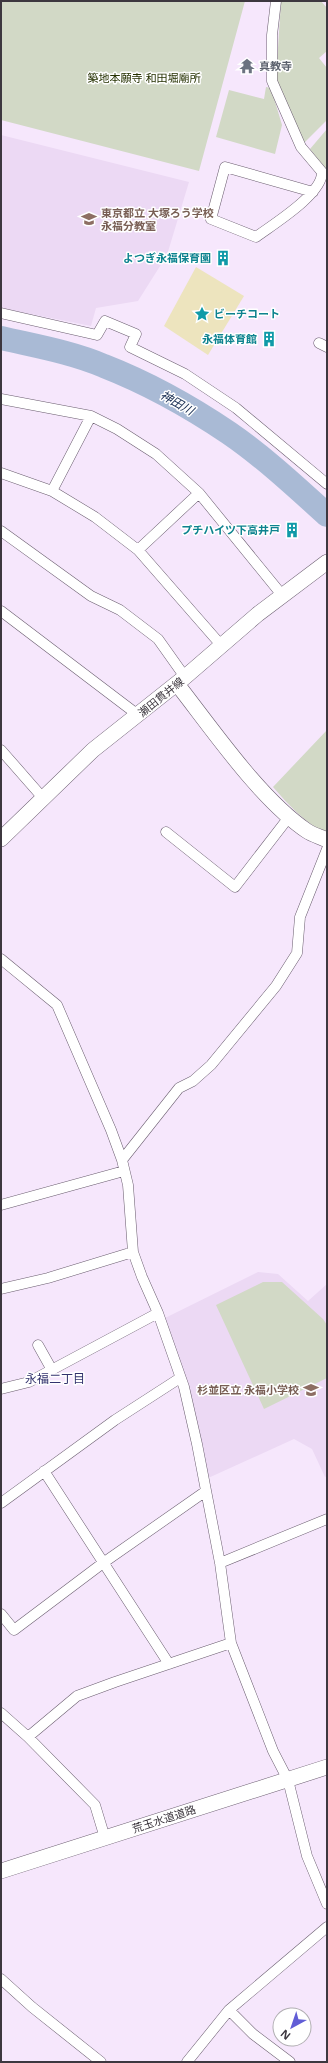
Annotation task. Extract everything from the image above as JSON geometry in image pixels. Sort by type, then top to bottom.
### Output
[{"type":"main road","name":"瀬田貫井線","points":[[1,838],[93,750],[181,681],[221,645],[282,595],[327,562]]},
{"type":"main road","points":[[181,681],[237,760],[289,817],[308,832],[327,840]]},
{"type":"main road","name":"荒玉水道道路","points":[[1,1871],[327,1767]]},
{"type":"street","points":[[276,1],[272,35],[272,81],[301,147],[322,172],[322,177],[313,192],[300,204],[256,237],[211,219],[225,167],[313,192]]},
{"type":"street","points":[[1,313],[97,335],[105,321],[136,334],[130,347],[185,374],[236,408],[327,484]]},
{"type":"street","points":[[1,399],[91,416],[117,429],[156,454],[199,493],[282,595]]},
{"type":"street","points":[[52,491],[91,416]]},
{"type":"street","points":[[1,473],[52,491],[95,517],[138,550],[221,645]]},
{"type":"street","points":[[138,550],[199,493]]},
{"type":"street","points":[[1,531],[90,596],[120,610],[158,639],[181,681]]},
{"type":"street","points":[[1,611],[138,716]]},
{"type":"street","points":[[1,750],[43,798]]},
{"type":"street","points":[[166,832],[235,887],[289,817]]},
{"type":"street","points":[[122,1160],[179,1088],[193,1081],[211,1064],[276,986],[298,953],[300,917],[327,849]]},
{"type":"street","points":[[1,959],[57,1005],[111,1130],[122,1160],[128,1185],[133,1252],[158,1313],[180,1378],[206,1491],[220,1563],[231,1643],[273,1750],[288,1780],[307,1856],[327,1904]]},
{"type":"street","points":[[1,1205],[124,1171]]},
{"type":"street","points":[[1,1289],[48,1278],[133,1252]]},
{"type":"street","points":[[1,1389],[29,1382],[158,1313]]},
{"type":"street","points":[[38,1345],[52,1370]]},
{"type":"street","points":[[1,1503],[115,1420],[180,1378]]},
{"type":"street","points":[[44,1472],[169,1664]]},
{"type":"street","points":[[1,1614],[14,1630],[103,1563],[206,1491]]},
{"type":"street","points":[[220,1563],[327,1519]]},
{"type":"street","points":[[28,1738],[78,1696],[231,1643]]},
{"type":"street","points":[[1,1713],[95,1805],[105,1838]]},
{"type":"street","points":[[187,2062],[229,2010],[327,1927]]},
{"type":"street","points":[[1,1980],[32,2007],[101,2062]]},
{"type":"street","points":[[229,2010],[253,2034],[290,2062]]},
{"type":"shaded area","name":"東京都立 大塚ろう学校 永福分教室","points":[[1,135],[189,182],[167,255],[138,301],[96,308],[91,326],[1,308]]},
{"type":"shaded area","points":[[258,1272],[278,1274],[308,1301],[327,1284],[327,1476],[325,1477],[312,1449],[294,1439],[206,1479],[161,1320]]},
{"type":"green space","name":"築地本願寺 和田堀廟所","points":[[1,1],[245,1],[199,171],[1,120]]},
{"type":"green space","points":[[281,1],[321,1],[327,8],[327,51],[319,58],[327,68],[327,120],[304,143],[276,79]]},
{"type":"green space","points":[[266,87],[271,88],[282,125],[275,154],[216,137],[229,90],[264,99]]},
{"type":"green space","points":[[327,129],[327,168],[326,170],[310,149]]},
{"type":"green space","points":[[327,730],[327,833],[304,819],[273,787]]},
{"type":"green space","points":[[263,1282],[282,1282],[323,1319],[327,1325],[327,1378],[264,1409],[216,1305]]},
{"type":"sand","name":"ビーチコート","points":[[196,267],[244,296],[208,355],[164,326]]},
{"type":"waterway","name":"神田川","points":[[1,338],[53,350],[91,361],[120,372],[168,396],[242,442],[280,472],[327,515]]},
{"type":"place","name":"真教寺","points":[[247,66]]},
{"type":"place","name":"東京都立 大塚ろう学校 永福分教室","points":[[89,219]]},
{"type":"place","name":"よつぎ永福保育園","points":[[223,258]]},
{"type":"place","name":"ビーチコート","points":[[202,314]]},
{"type":"place","name":"永福体育館","points":[[269,339]]},
{"type":"place","name":"プチハイツ下高井戸","points":[[292,530]]},
{"type":"place","name":"杉並区立 永福小学校","points":[[311,1390]]},
{"type":"district","name":"永福二丁目","points":[[55,1379]]}]
